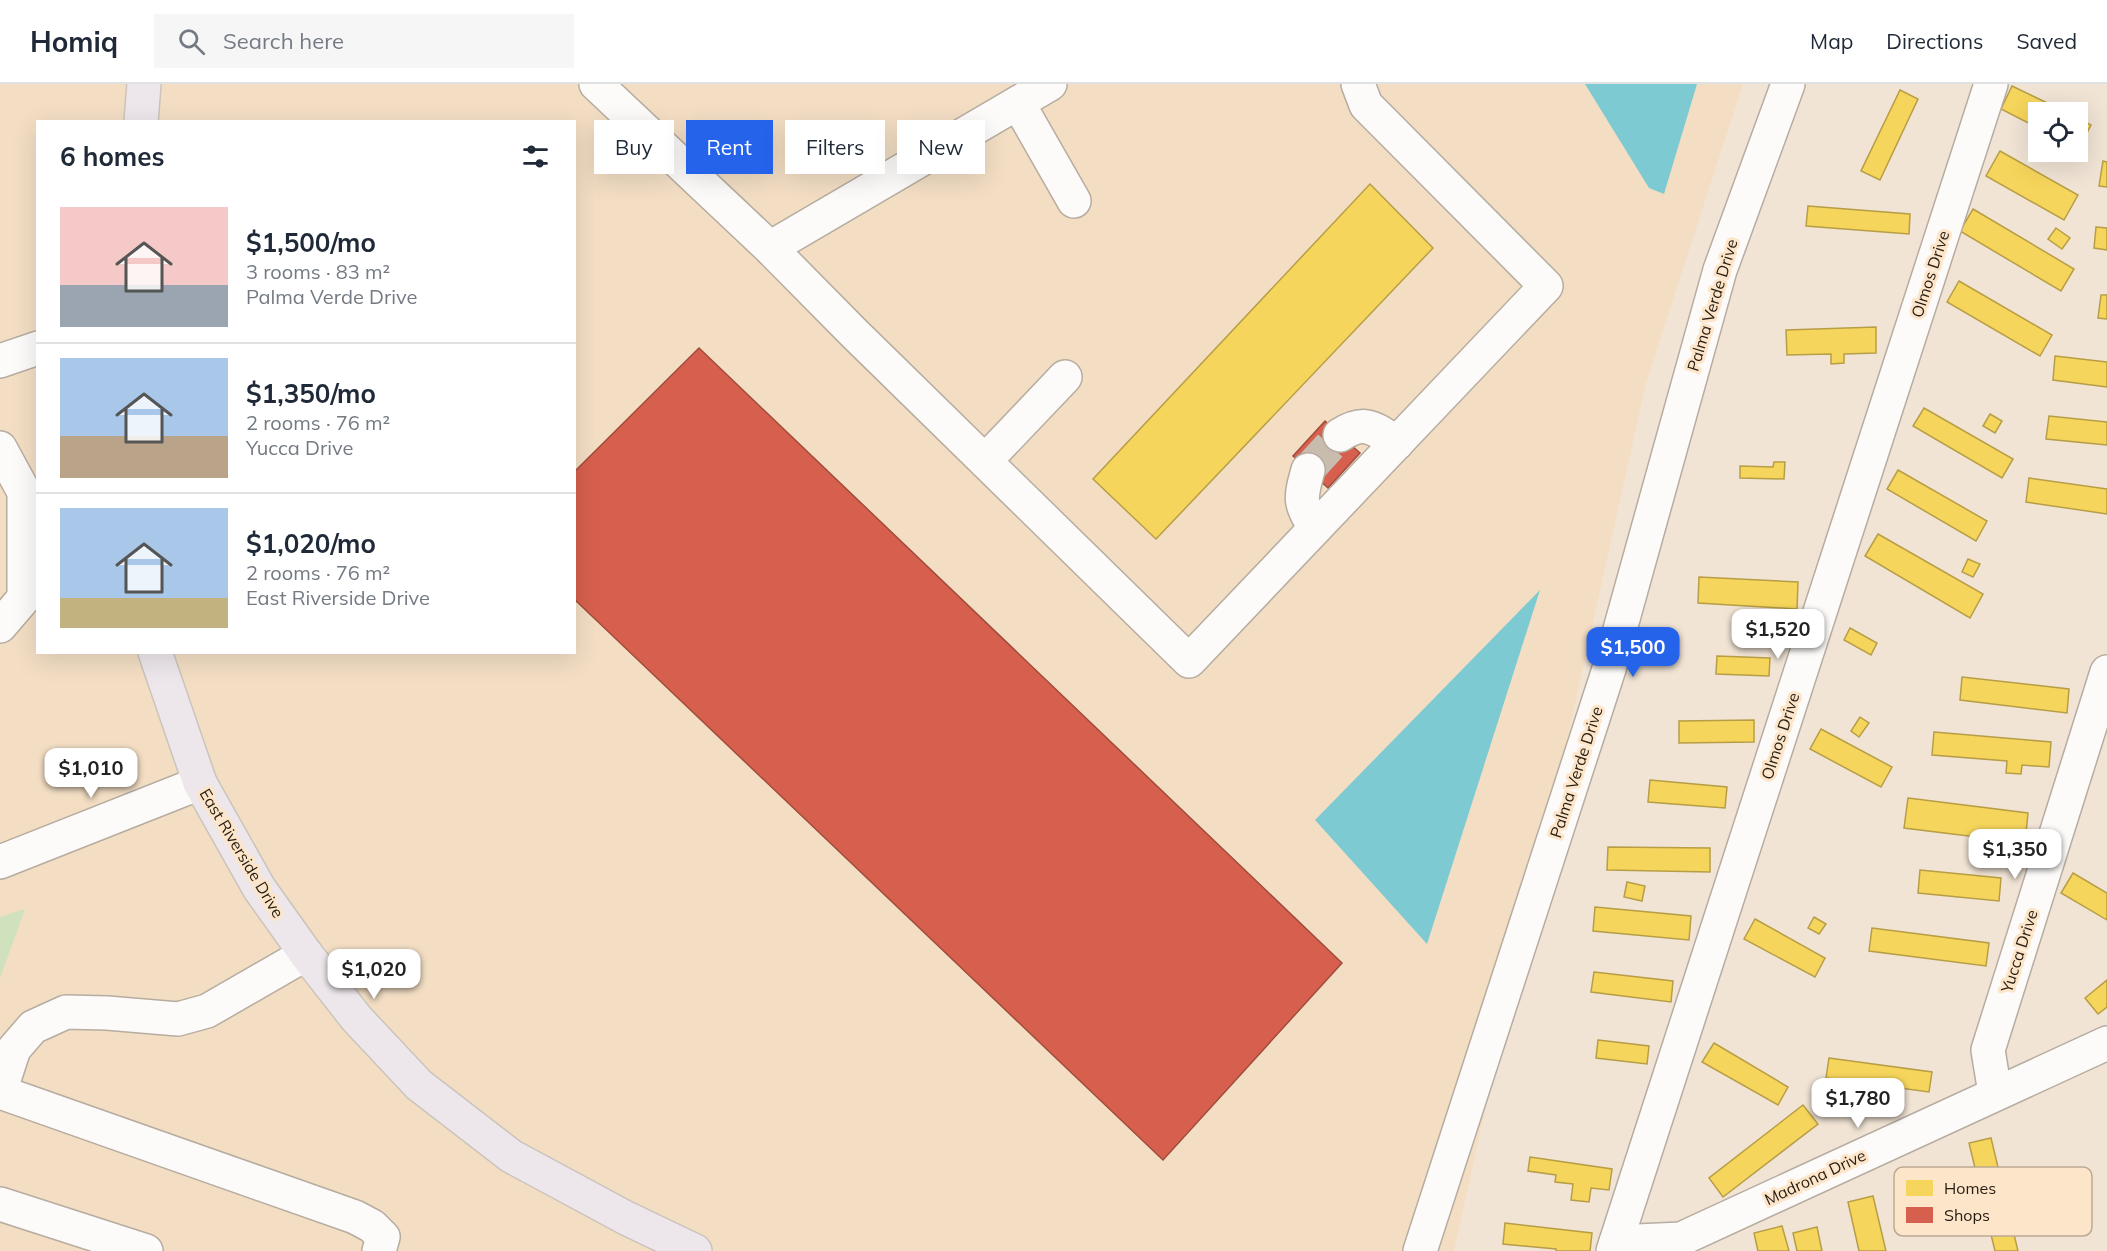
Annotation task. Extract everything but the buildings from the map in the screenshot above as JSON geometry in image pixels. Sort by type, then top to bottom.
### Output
[{"type":"main road","points":[[141,120],[144,84]]},
{"type":"main road","name":"East Riverside Drive","points":[[156,654],[200,783],[259,888],[306,954],[357,1019],[419,1085],[511,1156],[651,1241],[695,1251]]},
{"type":"street","points":[[596,84],[770,248],[1189,661],[1546,286],[1366,105],[1358,84]]},
{"type":"street","points":[[770,248],[1050,84]]},
{"type":"street","name":"Palma Verde Drive","points":[[1419,1251],[1609,669],[1720,270],[1788,84]]},
{"type":"street","name":"Olmos Drive","points":[[1615,1246],[1991,84]]},
{"type":"street","points":[[1018,103],[1074,201]]},
{"type":"street","points":[[0,361],[36,349]]},
{"type":"street","points":[[985,461],[1065,377]]},
{"type":"street","points":[[1340,435],[1354,426],[1373,428],[1397,443]]},
{"type":"street","points":[[0,448],[24,492],[24,598],[0,626]]},
{"type":"street","points":[[1308,470],[1301,494],[1304,509],[1316,528]]},
{"type":"street","name":"Yucca Drive","points":[[1995,1093],[1988,1050],[2107,672]]},
{"type":"street","points":[[0,862],[200,783]]},
{"type":"street","points":[[306,954],[207,1011],[177,1019],[66,1012],[33,1027],[14,1049],[0,1092],[355,1217],[372,1226],[383,1237],[379,1251]]},
{"type":"street","name":"Madrona Drive","points":[[1615,1246],[1681,1239],[2107,1043]]},
{"type":"street","points":[[0,1204],[146,1251]]},
{"type":"shaded area","points":[[0,84],[1743,84],[1646,383],[1454,1251],[0,1251]]},
{"type":"green space","points":[[25,909],[0,978],[0,917]]},
{"type":"water","points":[[1585,84],[1697,84],[1664,194],[1649,188]]},
{"type":"water","points":[[1540,590],[1427,944],[1315,820]]},
{"type":"tunnel","points":[[1308,470],[1340,435]]}]
